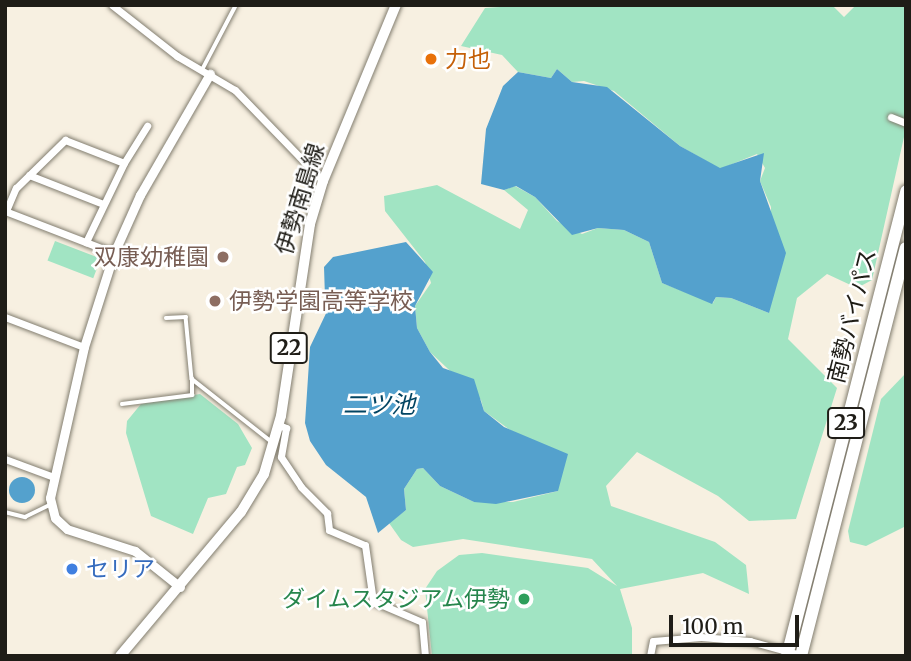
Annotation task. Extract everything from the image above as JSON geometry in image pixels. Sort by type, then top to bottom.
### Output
[{"type":"highway","name":"南勢バイパス","points":[[794,655],[906,191]]},
{"type":"highway","name":"南勢バイパス","points":[[794,655],[906,248]]},
{"type":"main road","name":"伊勢南島線","points":[[120,656],[241,512],[264,474],[279,425],[303,254],[323,181],[396,5]]},
{"type":"street","points":[[112,5],[235,90],[323,181]]},
{"type":"street","points":[[180,587],[135,551],[72,533],[55,518],[50,505],[84,347],[114,253],[140,195],[206,72]]},
{"type":"street","points":[[891,117],[906,123]]},
{"type":"street","points":[[86,242],[124,163],[147,126]]},
{"type":"street","points":[[114,253],[6,211],[16,188],[65,140],[124,163]]},
{"type":"street","points":[[29,175],[103,204]]},
{"type":"street","points":[[5,317],[84,347]]},
{"type":"street","points":[[279,425],[286,428],[281,457],[301,487],[327,513],[328,530],[365,545],[373,601],[422,622],[425,656]]},
{"type":"street","points":[[5,459],[54,477]]},
{"type":"street","points":[[650,656],[653,641],[701,637],[750,641],[794,655]]},
{"type":"lane","points":[[206,72],[236,5]]},
{"type":"lane","points":[[122,404],[192,395],[186,317],[166,318]]},
{"type":"lane","points":[[192,379],[274,443]]},
{"type":"lane","points":[[5,512],[29,516],[50,505]]},
{"type":"green space","points":[[531,5],[832,5],[844,17],[856,5],[906,5],[906,128],[872,280],[857,288],[827,274],[797,298],[788,339],[837,388],[796,519],[749,521],[718,496],[637,452],[606,486],[611,506],[715,542],[746,565],[749,594],[703,573],[620,589],[632,628],[632,656],[432,656],[425,589],[437,571],[459,555],[482,553],[588,568],[617,586],[592,559],[463,539],[413,547],[401,540],[389,523],[406,510],[404,489],[417,469],[423,468],[440,486],[474,502],[513,502],[558,491],[542,445],[514,433],[484,411],[481,400],[430,352],[417,328],[415,306],[431,283],[425,262],[385,211],[384,196],[437,185],[520,229],[528,210],[504,190],[515,186],[535,197],[557,221],[582,234],[598,228],[624,230],[649,242],[662,283],[713,303],[716,297],[731,298],[769,313],[771,207],[760,181],[765,168],[757,154],[720,169],[680,146],[614,91],[584,81],[572,82],[557,69],[551,78],[518,72],[502,55],[461,46],[485,8]]},
{"type":"green space","points":[[55,241],[101,259],[93,278],[47,261]]},
{"type":"green space","points":[[906,373],[906,526],[866,546],[850,542],[848,531],[881,399]]},
{"type":"green space","points":[[200,394],[238,424],[252,448],[245,465],[237,467],[226,494],[208,498],[193,534],[151,516],[126,433],[127,421],[141,404]]},
{"type":"water","points":[[557,69],[572,82],[607,87],[680,146],[720,168],[764,153],[760,181],[786,253],[769,313],[731,298],[716,297],[712,304],[662,283],[649,242],[624,230],[598,228],[572,235],[535,197],[516,186],[504,190],[481,184],[486,129],[503,86],[518,72],[551,78]]},
{"type":"water","name":"二ツ池","points":[[406,242],[433,272],[415,306],[417,328],[430,352],[443,368],[474,379],[484,411],[504,427],[568,454],[558,491],[496,504],[474,502],[440,486],[423,468],[417,469],[404,489],[406,510],[378,533],[366,497],[326,465],[310,441],[305,423],[310,347],[330,305],[325,298],[324,267],[333,257]]},
{"type":"water","points":[[22,477],[31,481],[35,490],[31,499],[22,503],[13,499],[9,490],[13,481]]},
{"type":"place","name":"力也","points":[[431,59]]},
{"type":"place","name":"双康幼稚園","points":[[223,257]]},
{"type":"place","name":"伊勢学園高等学校","points":[[215,301]]},
{"type":"place","name":"セリア","points":[[72,569]]},
{"type":"place","name":"ダイムスタジアム伊勢","points":[[524,599]]}]
